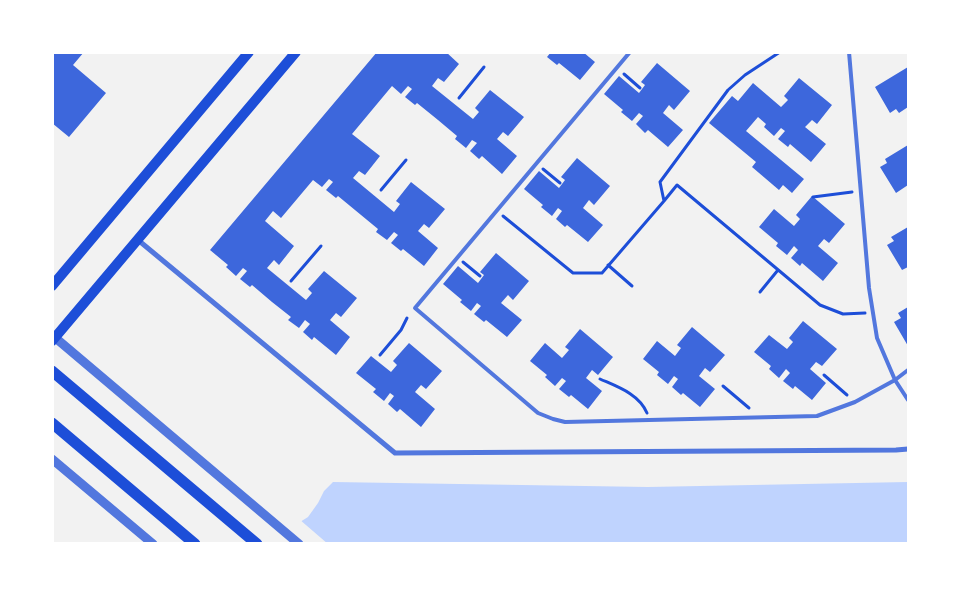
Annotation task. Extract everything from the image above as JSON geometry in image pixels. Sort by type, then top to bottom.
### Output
[{"type":"highway","points":[[52,371],[257,544]]},
{"type":"highway","points":[[52,423],[195,544]]},
{"type":"main road","points":[[52,286],[249,52]]},
{"type":"main road","points":[[53,338],[296,52]]},
{"type":"street","points":[[138,240],[395,453],[908,449]]},
{"type":"street","points":[[53,338],[299,544]]},
{"type":"street","points":[[52,459],[153,544]]},
{"type":"lane","points":[[630,52],[415,308],[538,413],[565,422],[817,416],[855,402],[895,380],[908,370]]},
{"type":"lane","points":[[849,52],[869,288],[877,338],[895,380],[908,400]]},
{"type":"path","points":[[664,201],[660,182],[728,90],[780,52]]},
{"type":"path","points":[[458,98],[484,67]]},
{"type":"path","points":[[617,68],[640,88]]},
{"type":"path","points":[[381,190],[406,160]]},
{"type":"path","points":[[537,164],[560,183]]},
{"type":"path","points":[[497,211],[573,273],[602,273],[677,185],[820,304],[843,314],[873,313]]},
{"type":"path","points":[[813,197],[860,191]]},
{"type":"path","points":[[291,281],[321,246]]},
{"type":"path","points":[[458,258],[480,276]]},
{"type":"path","points":[[608,266],[632,286]]},
{"type":"path","points":[[760,292],[778,270]]},
{"type":"path","points":[[380,355],[401,330],[407,318]]},
{"type":"path","points":[[824,375],[855,402]]},
{"type":"path","points":[[600,379],[622,388],[636,397],[645,408],[651,420]]},
{"type":"path","points":[[723,386],[749,408],[753,417]]},
{"type":"water","points":[[333,482],[648,487],[908,482],[908,543],[258,544],[276,537],[308,517],[324,491]]},
{"type":"pier","points":[[299,519],[328,544],[255,543],[275,534]]},
{"type":"building","points":[[52,52],[84,52],[73,65],[106,93],[69,137],[52,123]]},
{"type":"building","points":[[377,52],[446,52],[459,64],[444,82],[438,78],[432,86],[473,119],[479,112],[475,108],[490,90],[524,117],[508,136],[503,132],[497,139],[517,156],[502,174],[482,156],[479,159],[470,151],[477,143],[472,140],[466,148],[455,139],[457,136],[438,120],[417,103],[415,105],[405,97],[412,89],[408,86],[401,94],[392,86],[352,134],[380,156],[365,175],[359,171],[353,178],[394,212],[400,204],[396,201],[411,182],[445,209],[429,228],[424,224],[418,231],[438,248],[424,266],[403,249],[401,251],[391,243],[398,235],[394,232],[387,240],[376,232],[378,229],[338,196],[336,198],[326,190],[333,182],[329,179],[322,187],[313,180],[281,218],[273,211],[265,221],[294,246],[279,265],[274,260],[267,268],[306,300],[312,293],[308,289],[324,271],[357,298],[341,317],[336,313],[330,320],[350,337],[336,355],[314,337],[312,340],[303,332],[310,324],[305,320],[299,328],[288,320],[291,317],[252,285],[250,287],[240,279],[247,271],[243,268],[236,276],[226,267],[228,265],[210,250]]},
{"type":"building","points":[[551,52],[583,52],[595,62],[580,80],[559,63],[557,65],[547,57]]},
{"type":"building","points":[[657,63],[690,91],[674,110],[669,105],[663,113],[683,130],[668,147],[648,130],[645,133],[636,124],[643,116],[639,113],[632,121],[621,112],[623,110],[604,94],[619,76],[639,93],[645,85],[641,82]]},
{"type":"building","points":[[908,67],[908,107],[899,113],[896,109],[890,113],[875,87]]},
{"type":"building","points":[[799,78],[832,105],[817,124],[812,120],[805,127],[826,144],[811,162],[790,144],[788,147],[778,139],[785,131],[781,128],[774,136],[764,127],[766,124],[758,117],[746,131],[804,179],[792,193],[783,185],[779,190],[752,167],[756,162],[709,123],[732,96],[738,101],[753,83],[781,107],[788,100],[784,96]]},
{"type":"building","points":[[908,145],[908,185],[896,193],[880,167],[887,163],[885,159]]},
{"type":"building","points":[[577,158],[610,186],[594,205],[589,200],[583,208],[603,225],[588,242],[567,225],[565,227],[556,219],[562,211],[558,208],[552,216],[541,207],[543,205],[524,189],[539,171],[559,188],[565,180],[561,177]]},
{"type":"building","points":[[812,196],[845,224],[829,243],[824,239],[818,246],[838,263],[823,281],[802,263],[800,266],[791,258],[798,250],[794,246],[787,255],[776,246],[778,243],[759,227],[774,209],[794,226],[800,219],[796,215]]},
{"type":"building","points":[[908,227],[908,267],[902,270],[887,245],[894,241],[891,237]]},
{"type":"building","points":[[496,253],[529,281],[513,300],[508,295],[501,303],[522,320],[507,337],[486,320],[484,322],[474,314],[481,306],[477,303],[471,311],[460,302],[462,300],[443,284],[458,266],[478,283],[484,275],[480,272]]},
{"type":"building","points":[[908,307],[908,346],[894,322],[901,318],[898,313]]},
{"type":"building","points":[[803,321],[837,349],[822,366],[816,362],[810,369],[826,383],[812,400],[795,386],[793,389],[783,381],[790,373],[786,369],[779,378],[769,369],[771,366],[754,352],[769,335],[787,349],[793,342],[789,338]]},
{"type":"building","points":[[692,327],[725,355],[710,372],[705,368],[699,376],[715,389],[700,407],[683,393],[681,395],[672,387],[678,379],[674,376],[668,384],[657,375],[659,372],[643,359],[657,341],[675,356],[681,348],[677,345]]},
{"type":"building","points":[[580,329],[613,357],[598,375],[592,370],[586,378],[602,391],[588,409],[571,395],[569,397],[559,389],[566,381],[562,378],[555,386],[545,377],[547,375],[530,361],[545,343],[562,358],[569,350],[565,347]]},
{"type":"building","points":[[409,343],[442,371],[426,389],[421,385],[415,392],[435,409],[421,427],[400,409],[397,412],[388,404],[394,396],[390,393],[384,401],[373,392],[376,389],[356,373],[371,356],[391,372],[397,365],[393,361]]}]
